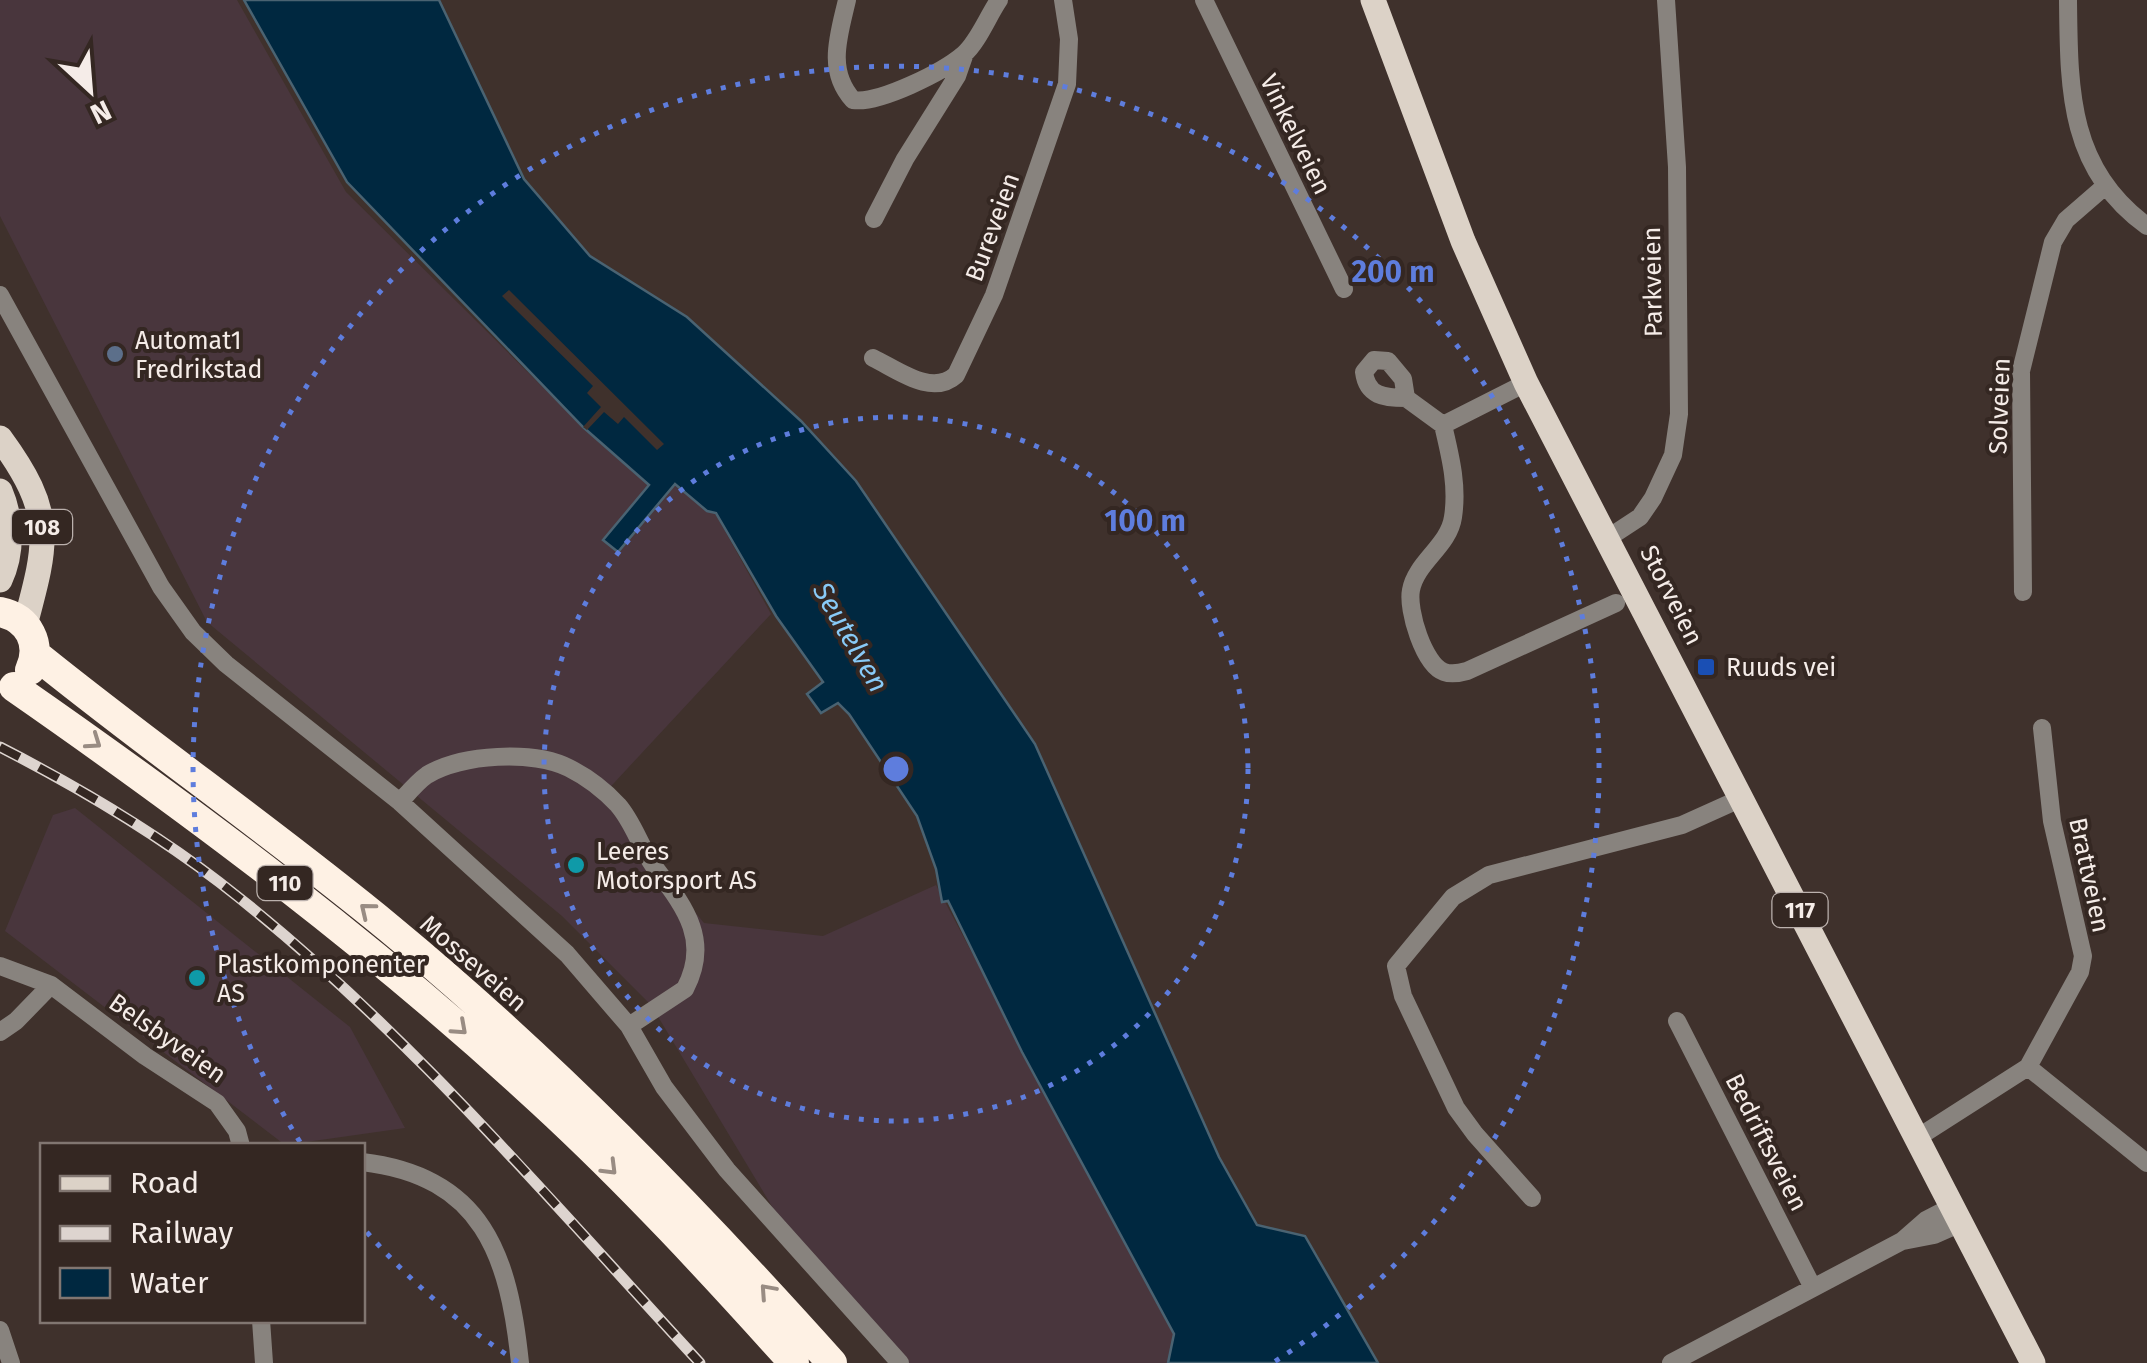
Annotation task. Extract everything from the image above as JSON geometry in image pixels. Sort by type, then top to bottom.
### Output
[{"type":"highway","name":"110","points":[[20,630],[28,673],[7,689],[254,860],[433,1005],[550,1109],[639,1196],[794,1363]]},
{"type":"highway","name":"Mosseveien","points":[[20,630],[125,727],[324,876],[472,999],[655,1172],[832,1363]]},
{"type":"main road","name":"Storveien","points":[[1373,0],[1463,241],[1526,383],[2033,1363]]},
{"type":"main road","name":"108","points":[[0,438],[29,484],[44,536],[42,564],[20,630]]},
{"type":"main road","name":"108","points":[[0,491],[10,536],[0,580]]},
{"type":"street","points":[[847,0],[836,47],[837,76],[853,100],[866,102],[886,94],[965,54]]},
{"type":"street","points":[[874,220],[999,0]]},
{"type":"street","name":"Bureveien","points":[[873,358],[930,385],[948,383],[956,375],[994,295],[1067,84],[1069,39],[1064,0]]},
{"type":"street","name":"Vinkelveien","points":[[1204,0],[1344,289]]},
{"type":"street","name":"Parkveien","points":[[1608,538],[1640,517],[1653,498],[1672,455],[1679,414],[1677,167],[1666,0]]},
{"type":"street","points":[[2068,0],[2076,121],[2083,146],[2104,187],[2147,226]]},
{"type":"street","name":"Solveien","points":[[2023,592],[2022,371],[2053,242],[2066,220],[2104,187]]},
{"type":"street","points":[[0,295],[161,587],[192,632],[226,664],[400,802],[567,954],[629,1026],[664,1087],[727,1170],[900,1363]]},
{"type":"street","points":[[1443,424],[1526,383]]},
{"type":"street","points":[[1406,398],[1443,424],[1455,491],[1453,521],[1411,587],[1410,606],[1423,648],[1433,665],[1442,672],[1468,672],[1616,603]]},
{"type":"street","name":"Brattveien","points":[[1917,1138],[2028,1068],[2080,972],[2083,956],[2052,821],[2042,728]]},
{"type":"street","points":[[400,802],[426,776],[446,767],[506,757],[541,759],[569,768],[618,805],[652,862],[686,908],[693,932],[694,956],[685,990],[629,1026]]},
{"type":"street","points":[[1532,1198],[1474,1134],[1456,1108],[1403,996],[1396,966],[1453,897],[1489,875],[1682,825],[1742,798]]},
{"type":"street","name":"Belsbyveien","points":[[0,966],[51,984],[145,1056],[217,1102],[237,1131],[240,1143]]},
{"type":"street","points":[[0,1032],[51,984]]},
{"type":"street","name":"Bedriftsveien","points":[[1678,1021],[1812,1286]]},
{"type":"street","points":[[2028,1068],[2147,1163]]},
{"type":"street","points":[[365,1162],[395,1166],[425,1176],[446,1189],[485,1232],[502,1262],[514,1305],[520,1363]]},
{"type":"street","points":[[1671,1363],[1902,1240],[1934,1235],[1957,1214]]},
{"type":"street","points":[[260,1323],[264,1363]]},
{"type":"street","points":[[0,1330],[11,1363]]},
{"type":"shaded area","points":[[0,0],[237,0],[346,192],[583,427],[649,485],[604,540],[618,551],[675,484],[707,511],[715,513],[771,614],[601,797],[704,923],[823,936],[936,885],[1174,1334],[1168,1363],[901,1363],[800,1253],[651,1005],[562,916],[207,622],[0,216]]},
{"type":"shaded area","points":[[75,808],[350,1027],[405,1128],[282,1143],[5,931],[53,815]]},
{"type":"water","name":"Seutelven","points":[[244,0],[439,0],[524,179],[590,256],[687,317],[801,421],[856,481],[1035,744],[1219,1157],[1257,1225],[1305,1236],[1378,1363],[1168,1363],[1174,1334],[1022,1052],[948,901],[942,902],[936,869],[917,816],[849,714],[838,703],[821,713],[807,694],[823,682],[776,616],[716,513],[707,511],[675,484],[618,552],[603,540],[649,485],[583,427],[347,182]]},
{"type":"pier","points":[[509,290],[664,444],[657,450],[624,417],[618,424],[604,412],[587,430],[583,427],[601,407],[587,393],[593,386],[502,296]]},
{"type":"railway","points":[[0,747],[167,844],[285,935],[410,1051],[700,1363]]},
{"type":"place","name":"Automat1 Fredrikstad","points":[[115,354]]},
{"type":"place","name":"Ruuds vei","points":[[1706,667]]},
{"type":"place","name":"Leeres Motorsport AS","points":[[576,865]]},
{"type":"place","name":"Plastkomponenter AS","points":[[197,978]]}]
